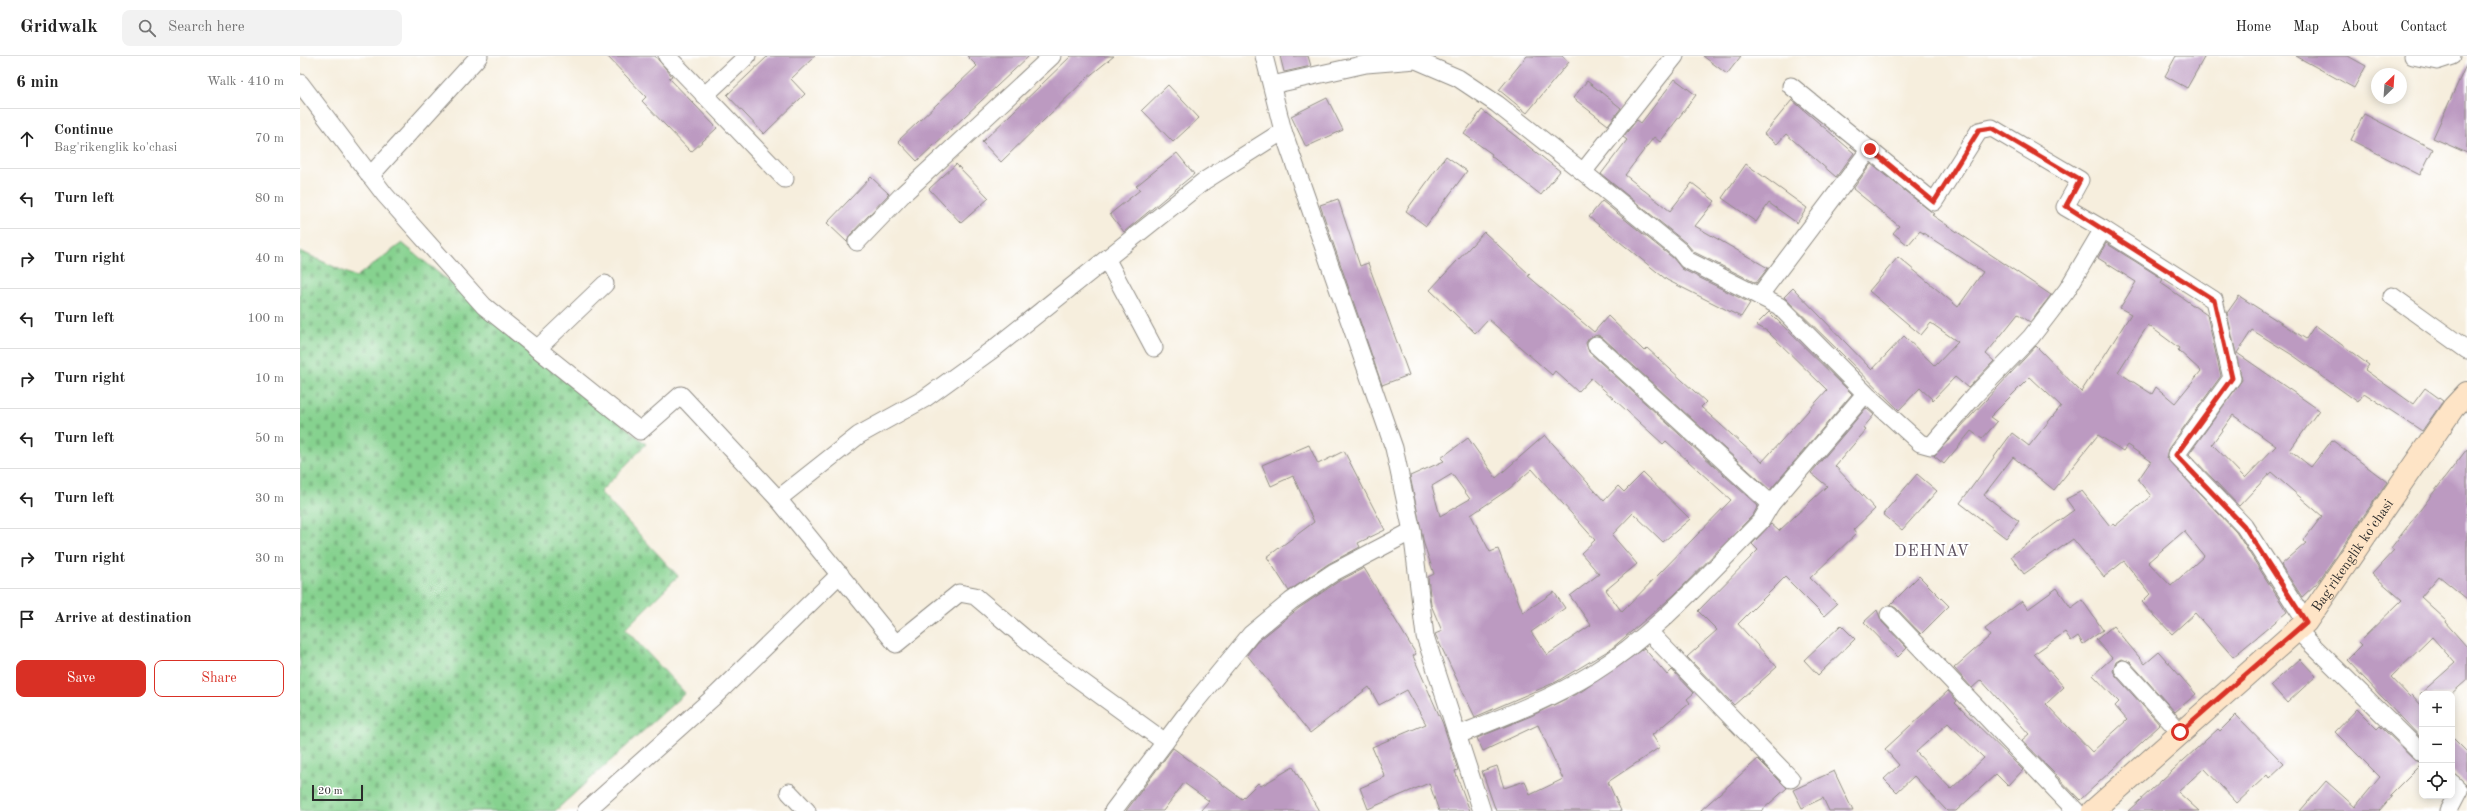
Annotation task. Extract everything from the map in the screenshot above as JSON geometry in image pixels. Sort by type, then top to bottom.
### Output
[{"type":"main road","name":"Bag'rikenglik ko'chasi","points":[[2093,811],[2180,732],[2301,626],[2453,408],[2467,393]]},
{"type":"street","points":[[370,176],[479,56]]},
{"type":"street","points":[[667,56],[785,179]]},
{"type":"street","points":[[704,96],[747,56]]},
{"type":"street","points":[[857,242],[902,196],[1052,56]]},
{"type":"street","points":[[1264,56],[1283,131],[1394,448],[1412,531],[1425,636],[1482,811]]},
{"type":"street","points":[[1584,172],[1675,56]]},
{"type":"street","points":[[2413,56],[2437,61],[2452,56]]},
{"type":"street","points":[[1272,85],[1366,64],[1416,60],[1458,78],[1484,95],[1584,172],[1680,251],[1687,260],[1779,306],[1865,394],[1920,443],[1931,446],[1974,396],[2031,337],[2067,290],[2103,229]]},
{"type":"street","points":[[300,83],[370,176],[484,306],[640,431],[680,395],[778,499],[896,644],[959,593],[975,596],[1041,652],[1165,742]]},
{"type":"street","points":[[1791,86],[1934,202],[1979,130],[1992,128],[2080,180],[2066,206],[2214,300],[2232,378],[2176,455],[2244,526],[2301,626],[2419,751]]},
{"type":"street","points":[[778,499],[859,435],[924,398],[996,347],[1107,260],[1204,181],[1283,131]]},
{"type":"street","points":[[1759,296],[1870,149]]},
{"type":"street","points":[[1107,260],[1154,348]]},
{"type":"street","points":[[537,348],[605,284]]},
{"type":"street","points":[[2392,296],[2467,350]]},
{"type":"street","points":[[1596,344],[1770,504]]},
{"type":"street","points":[[1458,735],[1525,708],[1592,673],[1649,632],[1761,521],[1770,504],[1865,394]]},
{"type":"street","points":[[1113,811],[1165,742],[1251,634],[1291,601],[1334,572],[1412,531]]},
{"type":"street","points":[[586,811],[717,694],[789,626],[840,574]]},
{"type":"street","points":[[1889,615],[2076,811]]},
{"type":"street","points":[[1649,632],[1791,779]]},
{"type":"street","points":[[2123,669],[2180,732]]},
{"type":"street","points":[[2448,811],[2459,789]]},
{"type":"street","points":[[789,792],[807,811]]},
{"type":"green space","points":[[402,243],[646,444],[600,492],[678,576],[625,629],[685,693],[555,811],[300,811],[300,251],[356,277]]},
{"type":"building","points":[[607,56],[655,56],[672,76],[669,78],[717,128],[691,152],[642,101],[646,97]]},
{"type":"building","points":[[768,56],[815,56],[791,79],[805,94],[764,134],[727,95]]},
{"type":"building","points":[[967,56],[1029,56],[917,161],[898,141],[977,66]]},
{"type":"building","points":[[1071,56],[1114,56],[1087,78],[1001,162],[982,142]]},
{"type":"building","points":[[1280,56],[1308,56],[1311,66],[1284,72]]},
{"type":"building","points":[[1527,56],[1562,56],[1569,62],[1527,113],[1499,90]]},
{"type":"building","points":[[1703,56],[1741,56],[1727,74]]},
{"type":"building","points":[[2176,56],[2205,56],[2187,88],[2165,76]]},
{"type":"building","points":[[2296,56],[2348,56],[2366,66],[2354,88]]},
{"type":"building","points":[[2467,63],[2467,153],[2433,138]]},
{"type":"building","points":[[1675,79],[1696,95],[1660,142],[1654,137],[1625,175],[1670,211],[1692,183],[1715,201],[1695,226],[1768,268],[1756,283],[1694,252],[1686,243],[1601,174],[1627,140],[1623,137],[1637,120],[1641,123]]},
{"type":"building","points":[[1587,81],[1621,108],[1608,125],[1573,98]]},
{"type":"building","points":[[1168,85],[1199,118],[1173,142],[1142,110]]},
{"type":"building","points":[[1327,98],[1343,130],[1306,147],[1291,116]]},
{"type":"building","points":[[1792,100],[1854,153],[1836,177],[1786,134],[1777,144],[1764,134]]},
{"type":"building","points":[[1482,110],[1560,171],[1541,195],[1491,156],[1492,154],[1464,134]]},
{"type":"building","points":[[2364,114],[2433,149],[2420,175],[2351,140]]},
{"type":"building","points":[[1177,153],[1194,174],[1124,232],[1110,214],[1140,190],[1136,186]]},
{"type":"building","points":[[1446,156],[1467,171],[1426,226],[1406,211]]},
{"type":"building","points":[[956,164],[989,198],[961,223],[929,189]]},
{"type":"building","points":[[1746,164],[1807,208],[1797,223],[1769,203],[1756,222],[1722,198]]},
{"type":"building","points":[[1871,164],[1934,214],[1932,215],[2051,295],[2030,322],[2018,314],[1986,354],[1994,361],[1968,388],[1955,377],[1933,400],[1920,388],[1899,410],[1784,297],[1793,288],[1872,370],[1904,336],[1935,366],[1958,342],[1931,323],[1921,335],[1869,291],[1898,257],[1958,307],[1983,272],[1920,231],[1908,245],[1893,233],[1899,226],[1853,189]]},
{"type":"building","points":[[871,177],[889,194],[850,235],[847,242],[827,223]]},
{"type":"building","points":[[1338,199],[1360,266],[1368,263],[1409,375],[1382,385],[1320,205]]},
{"type":"building","points":[[1602,201],[1673,258],[1682,269],[1750,303],[1741,317],[1667,280],[1589,217]]},
{"type":"building","points":[[1484,232],[1530,275],[1528,276],[1594,332],[1608,316],[1644,351],[1647,348],[1706,402],[1701,407],[1762,462],[1827,390],[1767,331],[1756,325],[1769,312],[1852,394],[1770,490],[1603,338],[1598,335],[1589,338],[1586,343],[1589,352],[1758,506],[1753,515],[1674,595],[1611,649],[1556,682],[1475,717],[1435,634],[1442,631],[1431,605],[1428,577],[1434,574],[1424,544],[1410,476],[1444,461],[1441,458],[1468,438],[1496,478],[1545,435],[1604,501],[1618,486],[1624,492],[1643,473],[1690,519],[1663,542],[1633,513],[1612,535],[1637,564],[1606,590],[1622,612],[1731,500],[1666,441],[1663,444],[1591,378],[1578,392],[1555,371],[1552,375],[1488,319],[1475,333],[1430,290]],"holes":[[[1532,469],[1595,540],[1581,553],[1599,574],[1570,596],[1591,625],[1547,655],[1531,632],[1565,608],[1554,592],[1523,613],[1498,549],[1490,552],[1471,515],[1509,489]],[[1452,474],[1470,499],[1440,516],[1432,486]]]},
{"type":"building","points":[[2106,243],[2163,279],[2161,283],[2207,315],[2221,376],[2168,449],[2166,458],[2236,532],[2287,612],[2233,657],[2195,613],[2172,634],[2142,602],[2150,594],[2124,561],[2104,577],[2073,539],[2024,574],[2011,556],[2074,510],[2066,499],[2082,491],[2110,526],[2113,524],[2115,526],[2151,496],[2138,480],[2151,461],[2127,445],[2123,451],[2098,435],[2054,490],[2013,457],[1984,495],[2019,521],[2006,538],[1960,503],[2012,433],[2029,446],[2061,406],[2030,377],[1990,417],[1997,422],[1982,439],[1971,431],[1944,464],[1934,456],[2036,346],[2081,392],[2131,314],[2120,308],[2136,282],[2098,258]],"holes":[[[2148,325],[2179,348],[2178,350],[2201,371],[2175,403],[2156,387],[2152,394],[2118,372]],[[2184,531],[2204,556],[2171,586],[2148,562]]]},
{"type":"building","points":[[2239,296],[2306,339],[2315,325],[2369,365],[2365,370],[2413,404],[2425,388],[2443,401],[2422,431],[2364,393],[2358,402],[2294,356],[2252,330],[2237,353],[2319,410],[2290,450],[2311,467],[2332,440],[2387,482],[2318,582],[2302,597],[2281,565],[2306,543],[2303,541],[2322,516],[2271,472],[2239,506],[2189,454],[2242,380],[2227,313]],"holes":[[[2233,415],[2276,446],[2245,478],[2212,444]]]},
{"type":"building","points":[[1866,408],[1874,415],[1863,428],[1866,430],[1835,466],[1875,509],[1853,530],[1856,534],[1810,578],[1837,604],[1824,616],[1785,577],[1738,624],[1777,667],[1734,705],[1687,657],[1717,630],[1698,611],[1758,550],[1752,544],[1771,524],[1779,531],[1827,486],[1811,473]]},
{"type":"building","points":[[1309,445],[1318,464],[1344,451],[1385,530],[1358,543],[1360,547],[1328,564],[1289,591],[1267,557],[1314,522],[1293,476],[1271,486],[1262,465]]},
{"type":"building","points":[[2467,449],[2467,599],[2439,576],[2421,597],[2446,620],[2445,622],[2467,647],[2467,680],[2454,691],[2423,691],[2455,663],[2432,637],[2391,677],[2410,697],[2412,695],[2419,703],[2419,736],[2347,660],[2362,645],[2359,642],[2402,600],[2372,574],[2394,550],[2391,548]]},
{"type":"building","points":[[1917,474],[1937,491],[1902,530],[1883,514]]},
{"type":"building","points":[[1364,568],[1416,654],[1413,656],[1443,724],[1458,770],[1455,771],[1470,811],[1439,811],[1429,783],[1368,809],[1360,788],[1385,777],[1372,747],[1426,724],[1407,690],[1379,705],[1369,687],[1310,733],[1247,655],[1256,643],[1299,608],[1339,581]]},
{"type":"building","points":[[1919,576],[1949,606],[1921,634],[1896,608],[1890,605]]},
{"type":"building","points":[[2057,588],[2071,608],[2082,600],[2103,630],[2083,644],[2078,636],[2071,641],[2065,632],[2034,654],[2064,687],[2046,704],[2092,752],[2127,720],[2115,706],[2119,702],[2093,675],[2112,658],[2096,640],[2113,626],[2145,664],[2159,652],[2196,694],[2175,712],[2130,662],[2121,659],[2116,662],[2113,671],[2116,676],[2160,725],[2080,800],[2022,740],[2029,734],[1981,680],[1972,688],[1954,668],[1990,636],[1985,629],[2022,601],[2028,609]]},
{"type":"building","points":[[1877,610],[1882,622],[1907,648],[1898,657],[1864,622]]},
{"type":"building","points":[[1841,625],[1855,639],[1818,675],[1804,660]]},
{"type":"building","points":[[1644,648],[1667,675],[1672,670],[1694,693],[1687,699],[1690,703],[1652,735],[1660,747],[1608,782],[1621,811],[1496,811],[1482,771],[1497,766],[1504,788],[1525,781],[1530,795],[1563,779],[1538,725],[1483,751],[1477,738],[1531,716],[1582,691]]},
{"type":"building","points":[[2300,659],[2316,676],[2287,703],[2271,685]]},
{"type":"building","points":[[1948,691],[1957,701],[1955,703],[2023,770],[2008,786],[1996,774],[1956,811],[1947,811],[1914,776],[1897,792],[1884,779],[1899,765],[1885,749]],"holes":[[[1948,723],[1984,758],[1951,789],[1916,752]]]},
{"type":"building","points":[[2357,709],[2377,729],[2380,726],[2415,760],[2419,762],[2419,766],[2390,795],[2392,796],[2379,811],[2300,811],[2326,781],[2355,807],[2380,777],[2335,732]]},
{"type":"building","points":[[2236,715],[2284,764],[2269,778],[2267,775],[2237,803],[2204,768],[2178,792],[2199,811],[2128,811],[2218,729],[2220,731]]},
{"type":"building","points":[[2455,740],[2467,752],[2467,785],[2455,775]]},
{"type":"building","points":[[1173,748],[1242,799],[1258,783],[1261,786],[1293,767],[1319,811],[1200,811],[1209,801],[1184,783],[1163,811],[1126,811]]},
{"type":"building","points":[[1758,759],[1787,788],[1761,811],[1700,811]]},
{"type":"building","points":[[1834,771],[1853,811],[1829,811],[1823,798],[1802,808],[1793,790]]},
{"type":"district","name":"DEHNAV","points":[[1932,550]]},
{"type":"route","points":[[1870,149],[1934,202],[1979,130],[1992,128],[2080,180],[2066,206],[2214,300],[2232,378],[2176,455],[2244,526],[2276,573],[2306,622],[2180,732]]}]
